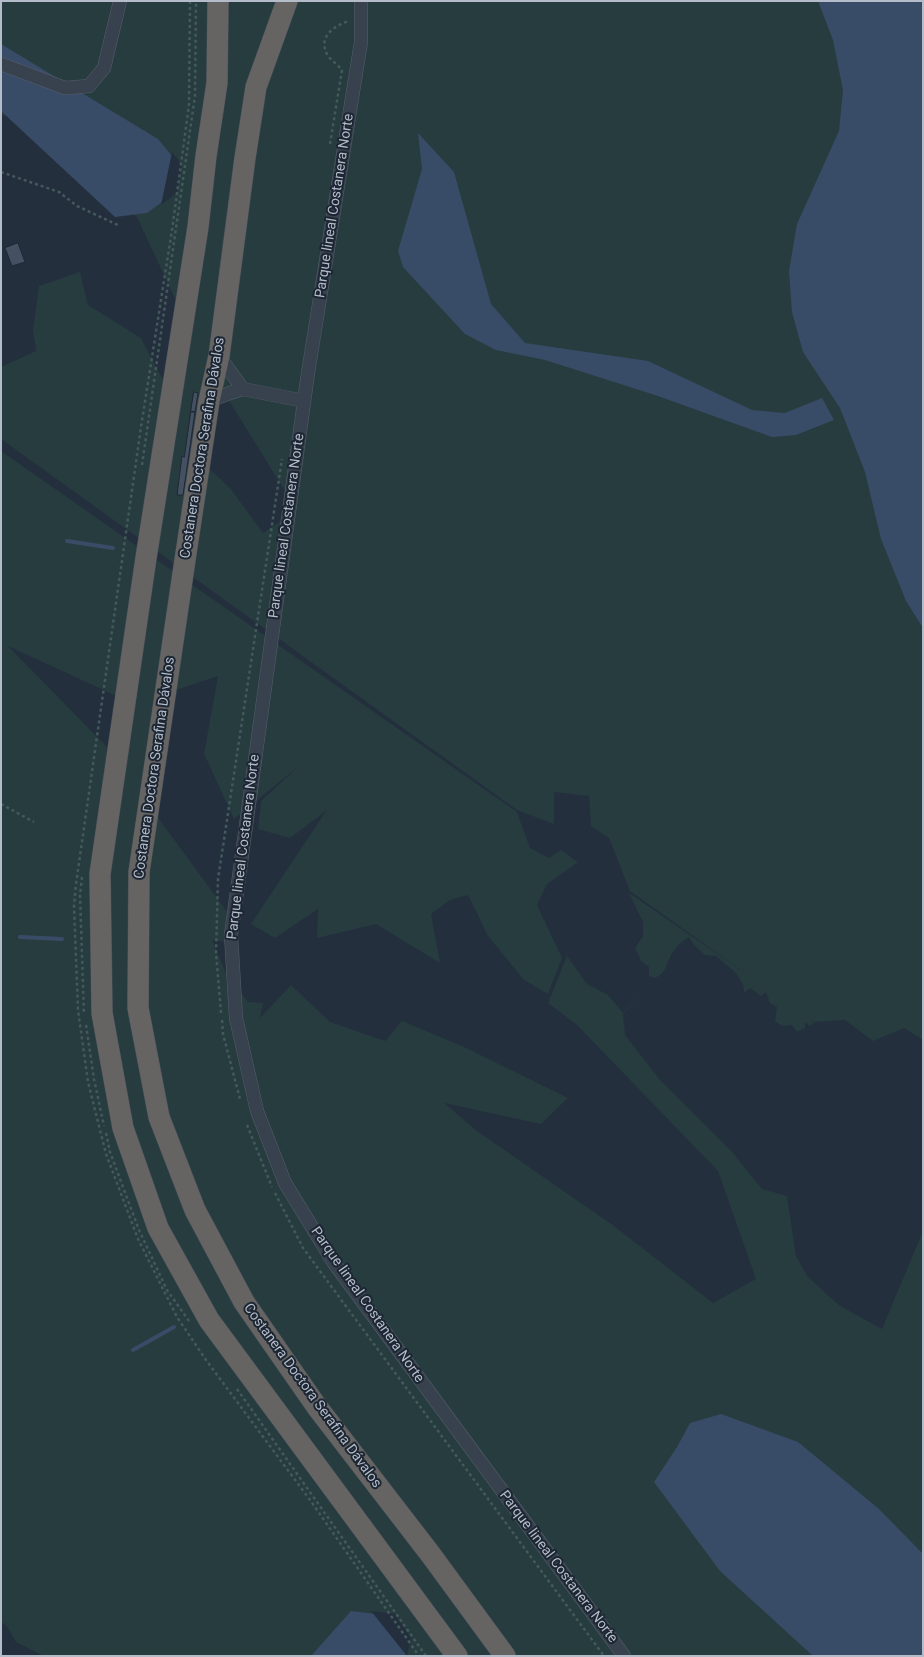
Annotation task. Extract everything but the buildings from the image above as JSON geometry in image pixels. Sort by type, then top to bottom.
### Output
[{"type":"highway","points":[[218,1],[216,83],[197,154],[146,558],[100,874],[102,1013],[123,1128],[158,1228],[209,1320],[456,1656]]},
{"type":"highway","name":"Costanera Doctora Serafina Dávalos","points":[[287,1],[256,87],[245,158],[219,356],[209,401],[139,872],[138,1008],[159,1117],[195,1210],[244,1302],[317,1407],[505,1656]]},
{"type":"street","points":[[1,64],[65,88],[89,86],[104,68],[120,1]]},
{"type":"street","name":"Parque lineal Costanera Norte","points":[[361,1],[361,42],[304,402],[231,935],[236,1018],[257,1111],[285,1183],[334,1263],[624,1656]]},
{"type":"street","points":[[219,356],[243,389]]},
{"type":"street","points":[[209,401],[243,389],[304,402]]},
{"type":"path","points":[[172,230],[190,105],[190,1]]},
{"type":"path","points":[[141,471],[188,226],[197,154],[195,96],[196,1]]},
{"type":"path","points":[[330,148],[342,70],[329,57],[324,43],[326,36],[334,27],[352,20],[361,20]]},
{"type":"path","points":[[1,172],[59,192],[77,206],[120,226]]},
{"type":"path","points":[[241,1102],[223,1034],[216,953],[218,879],[283,453]]},
{"type":"path","points":[[1,804],[34,822]]},
{"type":"path","points":[[83,872],[80,895],[83,1006],[94,1079],[110,1152],[142,1237],[167,1290],[190,1322]]},
{"type":"path","points":[[244,1118],[267,1178],[302,1248],[604,1656]]},
{"type":"path","points":[[236,1386],[426,1656]]},
{"type":"path","points":[[378,1598],[418,1656]]},
{"type":"green space","points":[[1,1],[923,1],[923,1040],[904,1028],[873,1041],[845,1020],[814,1022],[809,1019],[814,1023],[810,1026],[805,1022],[805,1028],[797,1032],[792,1025],[782,1026],[775,1021],[777,1007],[770,1003],[766,992],[761,996],[750,988],[744,993],[743,984],[735,972],[716,956],[705,955],[694,945],[689,937],[681,943],[671,955],[665,968],[659,976],[655,978],[649,976],[649,967],[641,961],[635,948],[643,936],[643,922],[629,893],[748,975],[630,891],[609,838],[591,826],[589,796],[554,792],[554,824],[517,810],[1,439],[1,367],[36,351],[33,330],[39,286],[80,272],[88,305],[141,338],[164,382],[190,331],[137,217],[74,177],[34,122],[1,115]],"holes":[[[207,365],[285,491],[281,521],[263,533],[230,488],[193,454]]]},
{"type":"green space","points":[[1,451],[517,812],[530,848],[549,858],[561,850],[578,862],[547,884],[537,905],[562,958],[548,994],[524,980],[488,936],[468,895],[450,900],[431,914],[440,963],[376,924],[317,938],[318,909],[275,938],[251,924],[326,811],[290,838],[258,829],[261,801],[299,766],[234,819],[204,754],[218,676],[155,697],[140,793],[233,920],[235,943],[212,940],[226,973],[248,1002],[263,1003],[260,1018],[291,985],[330,1022],[385,1041],[402,1021],[462,1046],[568,1098],[541,1124],[444,1103],[477,1131],[614,1226],[713,1303],[756,1279],[718,1171],[577,1025],[548,1003],[567,956],[587,984],[608,995],[623,1013],[655,978],[623,1014],[625,1035],[660,1080],[733,1153],[762,1189],[787,1196],[796,1256],[808,1277],[840,1306],[882,1329],[923,1231],[923,1656],[44,1656],[16,1642],[6,1625],[1,1622]],"holes":[[[8,646],[134,704],[123,770],[105,745]]]},
{"type":"water","points":[[818,1],[923,1],[923,628],[906,601],[881,539],[865,472],[840,408],[803,352],[792,312],[789,271],[797,224],[839,131],[843,90],[833,40]]},
{"type":"water","points":[[1,44],[158,139],[180,166],[175,193],[147,213],[115,217],[1,111]]},
{"type":"water","points":[[418,133],[454,172],[491,304],[525,343],[648,361],[752,410],[785,413],[822,398],[834,420],[796,435],[772,437],[655,395],[545,360],[496,350],[465,334],[403,267],[398,251],[422,169]]},
{"type":"water","points":[[721,1414],[798,1442],[879,1509],[923,1554],[923,1656],[813,1656],[720,1571],[654,1482],[677,1447],[690,1423]]},
{"type":"water","points":[[351,1611],[393,1616],[409,1639],[405,1656],[311,1656]]},
{"type":"pier","points":[[172,152],[182,165],[177,193],[161,205]]},
{"type":"pier","points":[[371,1611],[395,1614],[411,1638],[407,1656]]},
{"type":"waterway","points":[[67,541],[113,548]]},
{"type":"waterway","points":[[20,937],[62,939]]},
{"type":"waterway","points":[[133,1350],[174,1327]]}]
